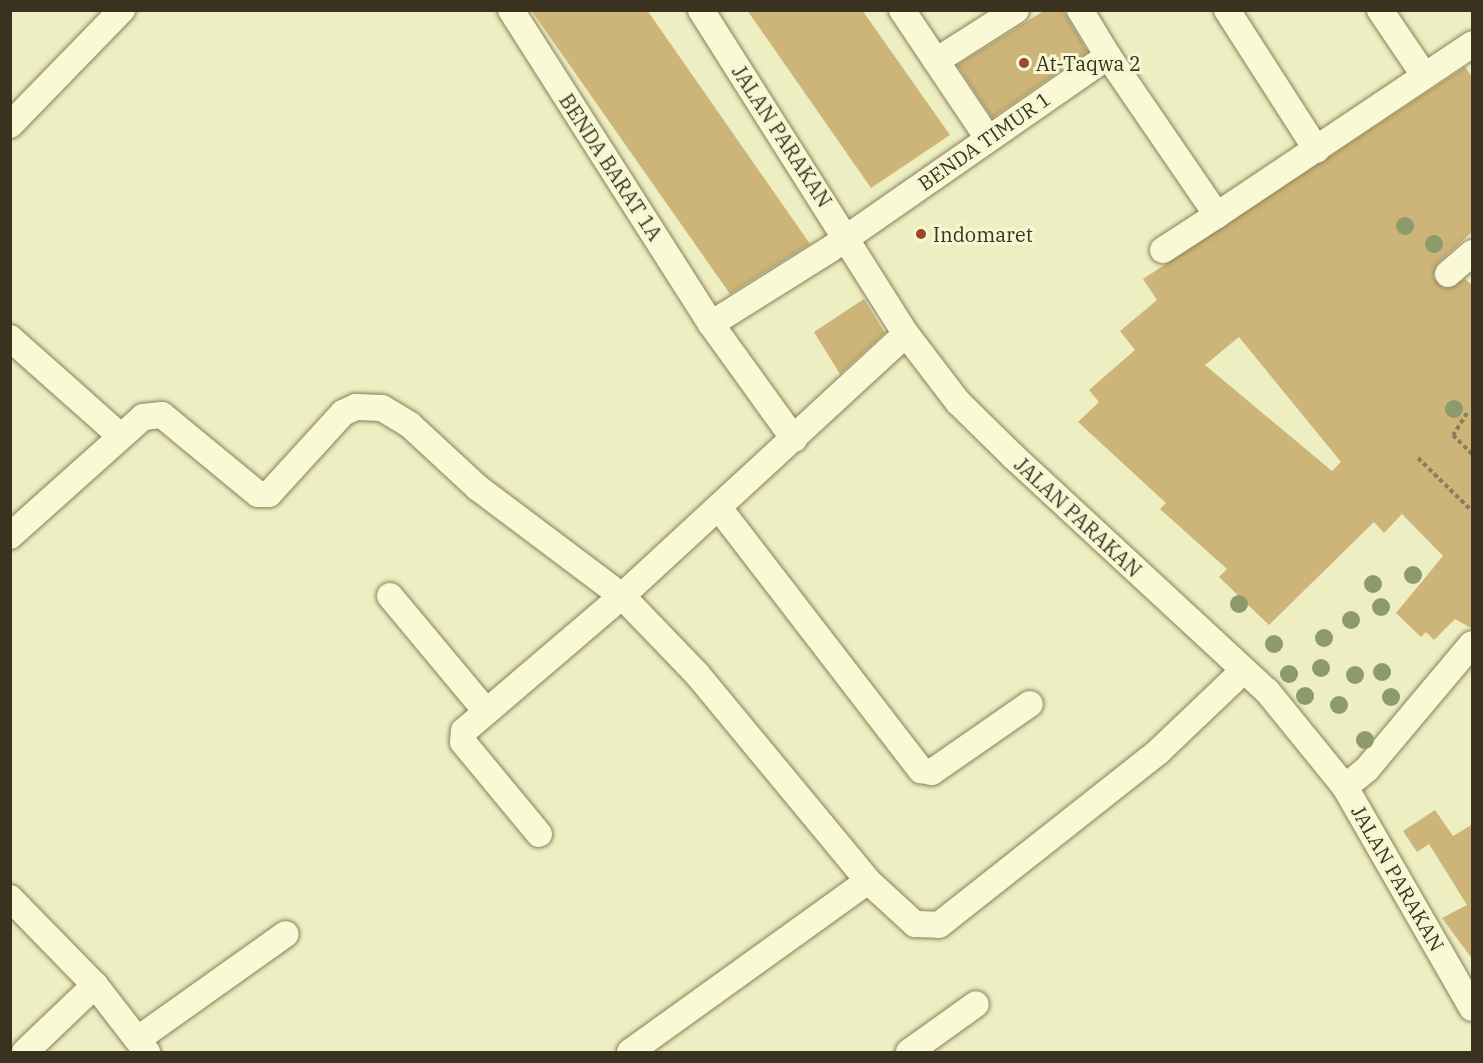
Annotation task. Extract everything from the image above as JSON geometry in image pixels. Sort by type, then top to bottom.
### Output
[{"type":"street","points":[[10,125],[122,10]]},
{"type":"street","name":"BENDA BARAT 1A","points":[[511,10],[711,324],[794,439]]},
{"type":"street","name":"JALAN PARAKAN","points":[[701,10],[847,237],[906,334],[958,402],[1013,456],[1267,691],[1345,787],[1473,1008]]},
{"type":"street","points":[[902,10],[987,137]]},
{"type":"street","points":[[936,61],[1016,10]]},
{"type":"street","points":[[1080,10],[1108,56],[1217,215]]},
{"type":"street","points":[[1227,10],[1317,150]]},
{"type":"street","points":[[1380,10],[1424,75]]},
{"type":"street","points":[[1163,250],[1317,150],[1424,75],[1473,44]]},
{"type":"street","name":"BENDA TIMUR 1","points":[[847,237],[987,137],[1108,56]]},
{"type":"street","points":[[711,324],[847,237]]},
{"type":"street","points":[[1448,274],[1472,254]]},
{"type":"street","points":[[539,834],[463,742],[464,731],[485,710],[622,596],[906,334]]},
{"type":"street","points":[[10,338],[118,434]]},
{"type":"street","points":[[10,537],[118,434],[143,417],[162,415],[258,494],[269,494],[343,413],[356,406],[382,408],[410,425],[478,488],[622,596],[697,674],[868,881],[915,924],[939,925],[1159,751],[1243,671]]},
{"type":"street","points":[[719,508],[921,770],[932,772],[1030,704]]},
{"type":"street","points":[[390,596],[485,710]]},
{"type":"street","points":[[1345,787],[1367,769],[1473,644]]},
{"type":"street","points":[[630,1053],[868,881]]},
{"type":"street","points":[[10,898],[95,985],[142,1046],[286,934]]},
{"type":"street","points":[[26,1053],[95,985]]},
{"type":"street","points":[[909,1053],[976,1004]]},
{"type":"path","points":[[1467,413],[1453,435],[1473,454]]},
{"type":"path","points":[[1418,458],[1473,511]]},
{"type":"building","points":[[531,10],[647,10],[810,244],[730,294]]},
{"type":"building","points":[[747,10],[862,10],[950,135],[871,188]]},
{"type":"building","name":"At-Taqwa 2","points":[[1045,10],[1063,10],[1088,52],[992,118],[957,65]]},
{"type":"building","points":[[1465,67],[1473,78],[1473,231],[1438,263],[1433,276],[1444,288],[1465,279],[1473,286],[1473,629],[1455,619],[1434,640],[1426,632],[1421,637],[1396,613],[1443,556],[1402,514],[1384,533],[1374,522],[1269,625],[1219,577],[1227,569],[1160,509],[1166,503],[1078,422],[1099,402],[1089,390],[1135,350],[1120,331],[1157,300],[1143,279]],"holes":[[[1239,337],[1341,462],[1332,471],[1205,365]]]},
{"type":"building","points":[[864,299],[885,333],[840,374],[814,332]]},
{"type":"building","points":[[1435,810],[1453,836],[1473,824],[1473,960],[1442,918],[1467,905],[1429,844],[1417,852],[1403,831]]},
{"type":"place","name":"At-Taqwa 2","points":[[1024,63]]},
{"type":"place","name":"Indomaret","points":[[921,234]]}]
